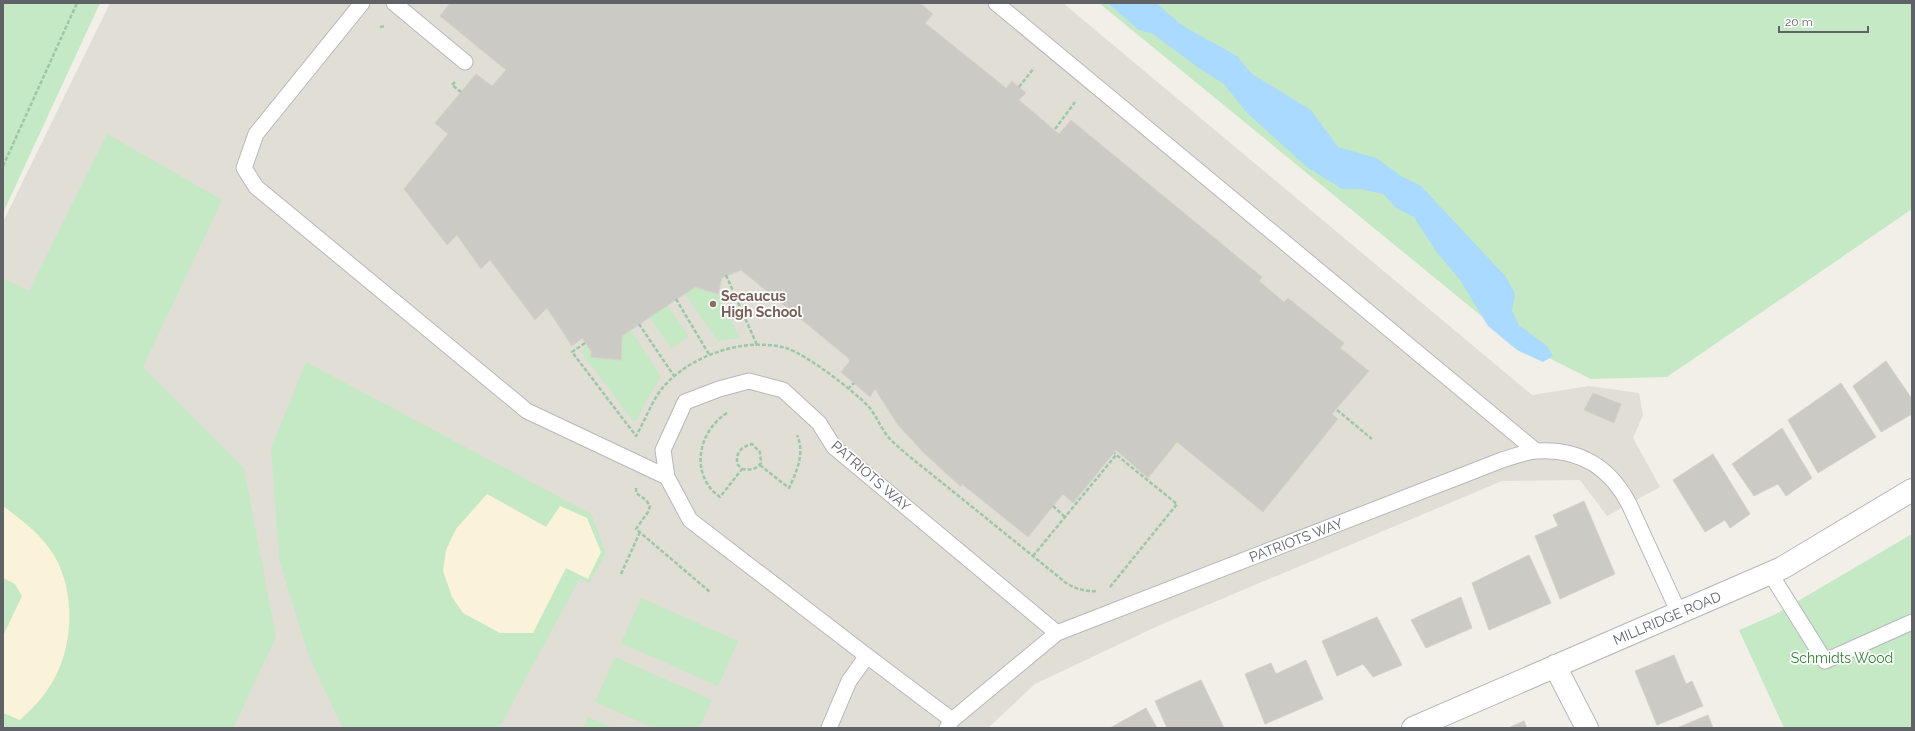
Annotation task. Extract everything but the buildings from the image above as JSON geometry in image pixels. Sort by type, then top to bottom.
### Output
[{"type":"street","name":"MILLRIDGE ROAD","points":[[1413,728],[1770,573],[1800,558],[1912,490]]},
{"type":"street","points":[[1555,666],[1587,728]]},
{"type":"lane","points":[[362,3],[256,134],[244,168],[256,187],[527,411],[667,477]]},
{"type":"lane","points":[[394,3],[465,62]]},
{"type":"lane","points":[[996,3],[1536,451]]},
{"type":"lane","name":"PATRIOTS WAY","points":[[1057,633],[834,447],[819,423],[783,390],[749,381],[719,389],[685,402],[663,450],[667,477],[690,520],[867,656],[950,724],[1057,633],[1502,460],[1536,451],[1568,453],[1590,460],[1611,477],[1621,489],[1629,504],[1679,613]]},
{"type":"lane","points":[[1770,573],[1825,661],[1912,622]]},
{"type":"lane","points":[[829,728],[850,681],[867,656]]},
{"type":"path","points":[[3,166],[77,3]]},
{"type":"path","points":[[1019,87],[1034,68]]},
{"type":"path","points":[[1055,129],[1075,102]]},
{"type":"path","points":[[726,275],[757,345]]},
{"type":"path","points":[[676,299],[710,356]]},
{"type":"path","points":[[640,324],[674,376]]},
{"type":"path","points":[[585,343],[572,352],[636,436],[641,439],[636,493],[646,500],[650,506],[648,512],[636,528],[710,592]]},
{"type":"path","points":[[636,436],[664,385],[674,376],[719,352],[743,346],[757,345],[786,348],[813,362],[848,389],[869,407],[891,440],[1033,556],[1073,588],[1093,591],[1103,590],[1109,587],[1177,504],[1115,454],[1033,556]]},
{"type":"path","points":[[848,389],[854,383]]},
{"type":"path","points":[[1338,410],[1372,439]]},
{"type":"path","points":[[728,412],[715,420],[704,438],[700,454],[702,470],[713,493],[720,497],[742,468]]},
{"type":"path","points":[[760,464],[789,488],[800,459],[800,444],[796,433]]},
{"type":"path","points":[[752,444],[760,452],[762,457],[760,464],[756,468],[750,470],[742,468],[737,464],[739,451],[744,446],[752,444]]},
{"type":"path","points":[[1053,506],[1065,517]]},
{"type":"path","points":[[621,574],[640,532]]},
{"type":"shaded area","name":"Secaucus High School","points":[[110,3],[1063,3],[1532,395],[1589,386],[1639,393],[1643,415],[1633,438],[1660,487],[1607,516],[1580,480],[1502,481],[1160,625],[1035,684],[988,728],[3,728],[3,222]]},
{"type":"green space","points":[[3,3],[100,3],[3,213]]},
{"type":"green space","points":[[1099,3],[1912,3],[1912,209],[1667,377],[1591,379],[1507,337]]},
{"type":"green space","points":[[107,134],[222,200],[143,367],[244,468],[276,637],[233,728],[3,728],[3,278],[29,291]]},
{"type":"green space","points":[[695,287],[718,294],[740,338],[718,341],[685,294]]},
{"type":"green space","points":[[667,305],[689,337],[671,348],[649,317]]},
{"type":"green space","points":[[631,330],[661,377],[646,401],[637,420],[633,421],[581,352],[587,347],[591,351],[591,357],[620,360],[622,336]]},
{"type":"green space","points":[[306,362],[591,514],[606,553],[589,583],[580,578],[499,728],[343,728],[309,657],[279,559],[271,448]]},
{"type":"green space","name":"Schmidts Wood","points":[[1912,534],[1912,728],[1784,728],[1739,630],[1774,615]]},
{"type":"green space","points":[[641,598],[738,641],[718,686],[621,643]]},
{"type":"green space","points":[[615,657],[712,700],[699,728],[654,728],[595,702]]},
{"type":"green space","points":[[588,717],[613,728],[583,728]]},
{"type":"sand","points":[[487,494],[546,527],[560,506],[587,518],[601,552],[588,579],[566,568],[533,633],[500,633],[463,613],[452,597],[443,571],[446,550],[456,529]]},
{"type":"sand","points":[[3,506],[32,529],[50,549],[62,573],[67,591],[69,609],[69,628],[61,664],[53,681],[43,696],[20,720],[3,713],[3,636],[22,596],[15,584],[3,578]]},
{"type":"water","points":[[1108,3],[1156,3],[1183,26],[1237,56],[1252,74],[1311,110],[1338,147],[1376,158],[1401,176],[1421,186],[1506,277],[1515,294],[1512,311],[1519,325],[1548,347],[1553,356],[1543,362],[1517,350],[1488,326],[1460,280],[1435,250],[1414,217],[1396,208],[1383,194],[1360,189],[1342,189],[1307,167],[1247,113],[1224,84],[1199,68],[1153,34],[1139,30]]},
{"type":"place","name":"Secaucus High School","points":[[713,304]]}]
